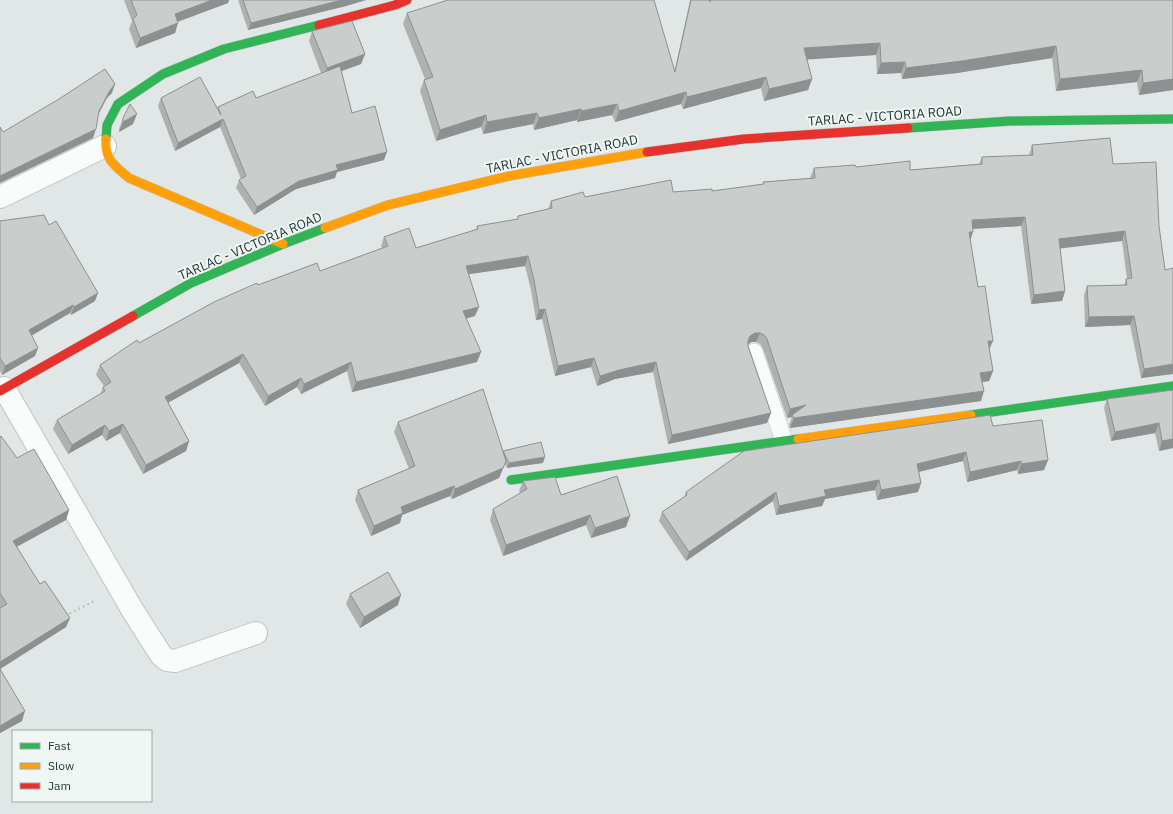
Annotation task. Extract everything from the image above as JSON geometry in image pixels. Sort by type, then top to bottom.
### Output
[{"type":"street","points":[[283,244],[129,178],[111,163],[105,146],[107,125],[118,104],[163,74],[224,49],[349,18],[395,5],[407,0]]},
{"type":"street","name":"TARLAC - VICTORIA ROAD","points":[[2,389],[191,283],[283,244],[388,205],[509,176],[637,153],[744,139],[1010,121],[1173,120]]},
{"type":"street","points":[[0,197],[105,146]]},
{"type":"street","points":[[511,480],[1173,386]]},
{"type":"street","points":[[2,389],[119,588],[161,655],[167,660],[175,661],[256,633]]},
{"type":"lane","points":[[754,352],[784,441]]},
{"type":"path","points":[[65,616],[119,588]]},
{"type":"building","points":[[131,0],[212,0],[175,14],[178,23],[140,38],[133,19],[137,15]]},
{"type":"building","points":[[243,0],[342,0],[251,23]]},
{"type":"building","points":[[448,0],[654,0],[675,72],[691,0],[709,0],[710,2],[711,0],[1173,0],[1173,79],[1143,83],[1142,70],[1060,79],[1056,46],[962,61],[906,68],[905,62],[881,63],[880,43],[804,48],[812,79],[769,89],[766,77],[687,97],[686,92],[619,111],[617,104],[581,111],[581,109],[539,118],[537,113],[487,122],[486,115],[440,130],[424,80],[433,77],[407,13]]},
{"type":"building","points":[[352,21],[365,54],[327,68],[312,31]]},
{"type":"building","points":[[340,66],[352,113],[375,106],[387,152],[336,165],[338,170],[299,181],[257,207],[239,180],[246,176],[223,119],[178,143],[161,98],[200,77],[221,115],[218,107],[253,91],[256,98]]},
{"type":"building","points":[[105,69],[115,84],[110,90],[99,111],[96,129],[0,176],[0,127],[3,132],[59,99]]},
{"type":"building","points":[[130,104],[137,114],[123,122],[123,118]]},
{"type":"building","points":[[1110,138],[1113,164],[1156,162],[1159,226],[1165,270],[1173,268],[1173,364],[1144,369],[1134,316],[1089,317],[1087,286],[1127,285],[1126,279],[1132,278],[1125,231],[1059,239],[1065,291],[1034,295],[1025,217],[972,220],[973,232],[969,232],[978,287],[985,286],[993,341],[988,341],[993,371],[980,373],[984,391],[794,418],[792,415],[806,405],[790,409],[767,339],[760,333],[755,333],[750,336],[748,346],[771,413],[672,435],[656,362],[619,370],[600,376],[594,358],[558,366],[545,309],[539,310],[528,256],[466,266],[479,307],[463,311],[481,352],[356,382],[351,362],[304,384],[301,378],[268,396],[243,354],[165,397],[189,441],[146,465],[123,424],[109,431],[105,425],[72,445],[57,420],[105,391],[103,387],[111,382],[100,365],[137,340],[139,343],[214,302],[257,283],[258,285],[317,263],[320,271],[388,246],[384,237],[409,228],[416,248],[478,229],[477,226],[518,219],[518,216],[552,208],[551,201],[583,192],[585,197],[671,180],[673,192],[712,189],[712,191],[764,184],[763,182],[815,178],[814,168],[855,165],[856,167],[910,161],[910,170],[982,164],[982,157],[1033,155],[1032,145]]},
{"type":"building","points":[[44,215],[49,225],[56,221],[98,293],[74,307],[73,305],[29,330],[38,348],[5,366],[0,358],[0,221]]},
{"type":"building","points":[[483,389],[506,461],[503,468],[455,489],[454,486],[401,507],[403,513],[374,526],[358,490],[415,466],[398,422]]},
{"type":"building","points":[[1173,390],[1173,439],[1162,441],[1159,423],[1115,432],[1107,399]]},
{"type":"building","points":[[990,415],[993,426],[1042,420],[1048,460],[1021,464],[1021,461],[970,472],[966,452],[917,464],[921,483],[881,490],[879,480],[824,490],[826,496],[779,506],[776,492],[689,552],[662,512],[687,495],[686,492],[744,451]]},
{"type":"building","points":[[1,436],[17,458],[34,449],[69,510],[13,541],[40,584],[45,581],[70,618],[0,662],[0,608],[7,604],[0,593]]},
{"type":"building","points":[[541,442],[545,457],[509,463],[503,451]]},
{"type":"building","points":[[617,476],[630,516],[595,528],[590,515],[506,545],[493,509],[527,489],[523,481],[555,477],[561,495]]},
{"type":"building","points":[[388,572],[401,595],[364,617],[350,594]]},
{"type":"building","points":[[0,669],[25,711],[0,726]]},
{"type":"traffic: fast","points":[[106,139],[107,125],[118,104],[163,74],[224,49],[319,25]]},
{"type":"traffic: fast","points":[[908,128],[1010,121],[1173,119]]},
{"type":"traffic: fast","points":[[133,316],[191,283],[325,228]]},
{"type":"traffic: fast","points":[[971,415],[1173,386]]},
{"type":"traffic: fast","points":[[511,480],[798,439]]},
{"type":"traffic: slow","points":[[106,139],[109,157],[115,166],[129,178],[283,244]]},
{"type":"traffic: slow","points":[[325,228],[388,205],[509,176],[647,152]]},
{"type":"traffic: slow","points":[[798,439],[971,415]]},
{"type":"traffic: jam","points":[[319,25],[395,5],[407,0]]},
{"type":"traffic: jam","points":[[647,152],[744,139],[908,128]]},
{"type":"traffic: jam","points":[[0,391],[133,316]]}]
